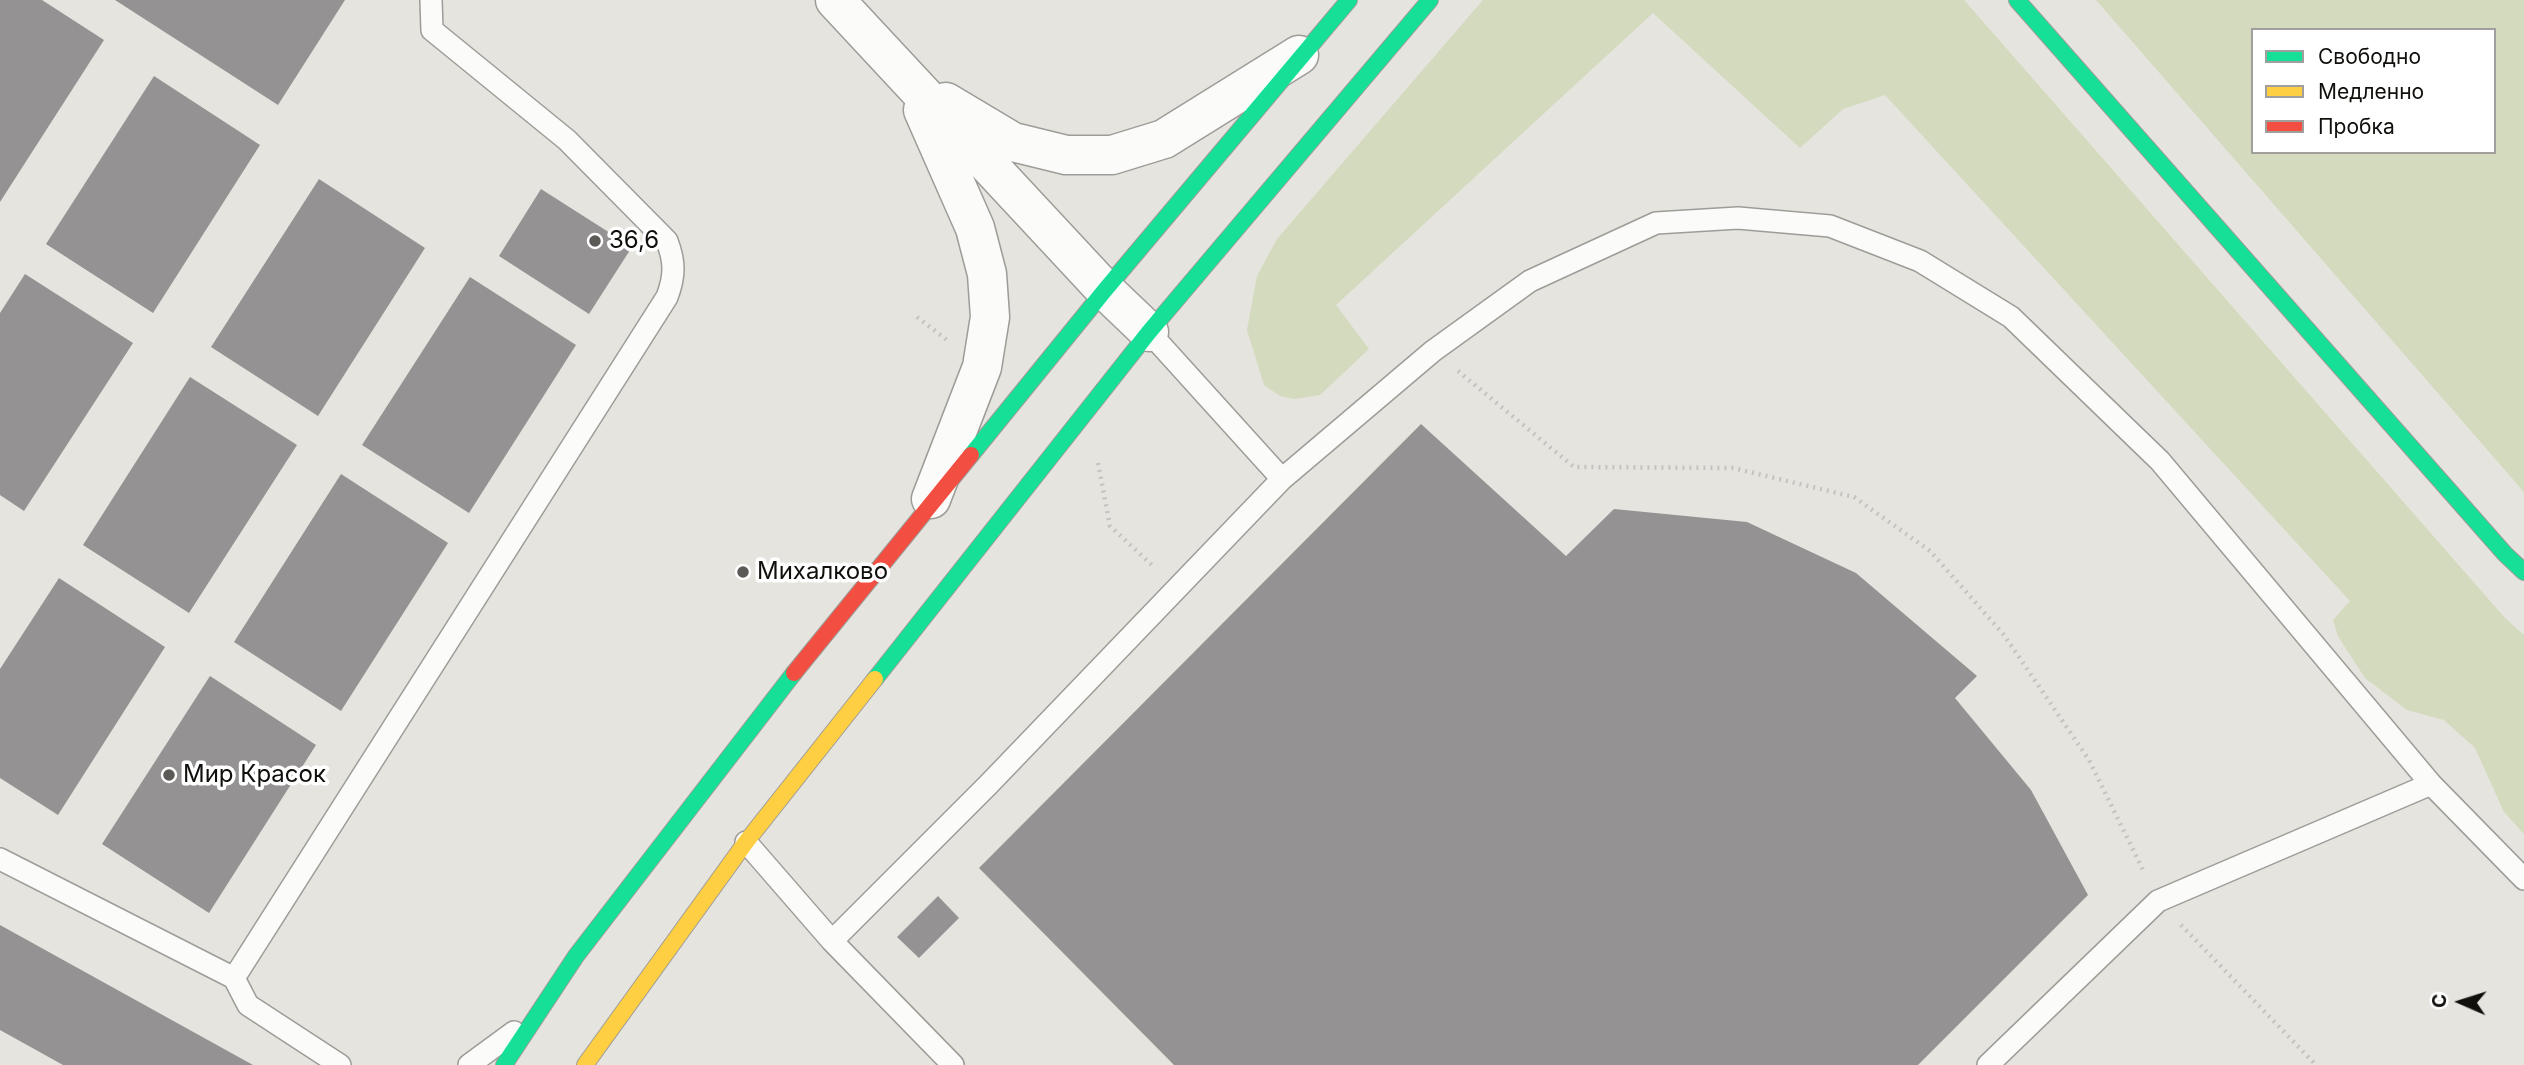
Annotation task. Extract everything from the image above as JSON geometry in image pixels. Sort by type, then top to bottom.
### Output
[{"type":"street","points":[[835,0],[1105,290],[1149,332]]},
{"type":"street","points":[[504,1065],[576,956],[752,725],[1105,290],[1349,0]]},
{"type":"street","points":[[584,1065],[746,842],[1149,332],[1430,0]]},
{"type":"street","points":[[2017,0],[2496,544],[2524,572]]},
{"type":"street","points":[[911,82],[1013,142],[1066,155],[1112,155],[1164,139],[1308,49]]},
{"type":"street","points":[[911,82],[975,228],[987,274],[989,317],[982,367],[928,507]]},
{"type":"lane","points":[[234,978],[659,309],[674,278],[674,260],[667,241],[567,140],[432,30],[431,0]]},
{"type":"lane","points":[[832,941],[989,784],[1282,479],[1433,351],[1530,281],[1656,223],[1738,218],[1830,226],[1920,261],[2011,317],[2160,461],[2431,784],[2524,879]]},
{"type":"lane","points":[[1149,332],[1282,479]]},
{"type":"lane","points":[[1988,1065],[2158,901],[2431,784]]},
{"type":"lane","points":[[746,842],[832,941],[953,1065]]},
{"type":"lane","points":[[0,859],[234,978],[248,1005],[340,1065]]},
{"type":"lane","points":[[469,1065],[538,1014]]},
{"type":"path","points":[[917,317],[954,345]]},
{"type":"path","points":[[1433,351],[1574,467],[1733,468],[1854,496],[1930,551],[2004,635],[2089,760],[2158,901],[2316,1065]]},
{"type":"path","points":[[1097,455],[1110,526],[1177,588]]},
{"type":"green space","points":[[1483,0],[1964,0],[2505,618],[2524,635],[2524,834],[2504,812],[2475,748],[2444,720],[2407,710],[2365,678],[2338,636],[2333,620],[2350,601],[1885,95],[1843,109],[1800,148],[1653,13],[1336,305],[1369,349],[1320,395],[1295,399],[1280,396],[1264,385],[1247,330],[1257,276],[1277,239]]},
{"type":"green space","points":[[2096,0],[2524,0],[2524,492]]},
{"type":"building","points":[[0,0],[42,0],[104,40],[0,202]]},
{"type":"building","points":[[115,0],[345,0],[278,105]]},
{"type":"building","points":[[154,76],[260,145],[153,313],[46,244]]},
{"type":"building","points":[[319,179],[425,248],[318,416],[211,347]]},
{"type":"building","points":[[541,189],[632,247],[589,314],[499,256]]},
{"type":"building","points":[[25,274],[133,343],[24,511],[0,495],[0,313]]},
{"type":"building","points":[[470,277],[576,345],[469,513],[362,445]]},
{"type":"building","points":[[190,377],[297,445],[189,613],[83,545]]},
{"type":"building","points":[[1421,424],[1566,556],[1614,509],[1747,522],[1856,573],[1977,676],[1955,698],[2031,790],[2088,895],[1918,1065],[1174,1065],[979,868]]},
{"type":"building","points":[[341,474],[448,543],[341,711],[234,642]]},
{"type":"building","points":[[59,578],[165,647],[58,815],[0,778],[0,669]]},
{"type":"building","points":[[210,676],[316,745],[209,913],[102,844]]},
{"type":"building","points":[[938,896],[959,918],[919,958],[897,937]]},
{"type":"building","points":[[0,925],[253,1065],[63,1065],[0,1030]]},
{"type":"traffic: fast","points":[[971,455],[1105,290],[1349,0]]},
{"type":"traffic: fast","points":[[875,679],[1149,332],[1430,0]]},
{"type":"traffic: fast","points":[[2017,0],[2505,554],[2524,572]]},
{"type":"traffic: fast","points":[[504,1065],[576,956],[794,673]]},
{"type":"traffic: slow","points":[[585,1065],[746,842],[875,679]]},
{"type":"traffic: jam","points":[[794,673],[971,455]]},
{"type":"place","name":"36,6","points":[[595,241]]},
{"type":"place","name":"Михалково","points":[[743,572]]},
{"type":"place","name":"Мир Красок","points":[[169,775]]}]
